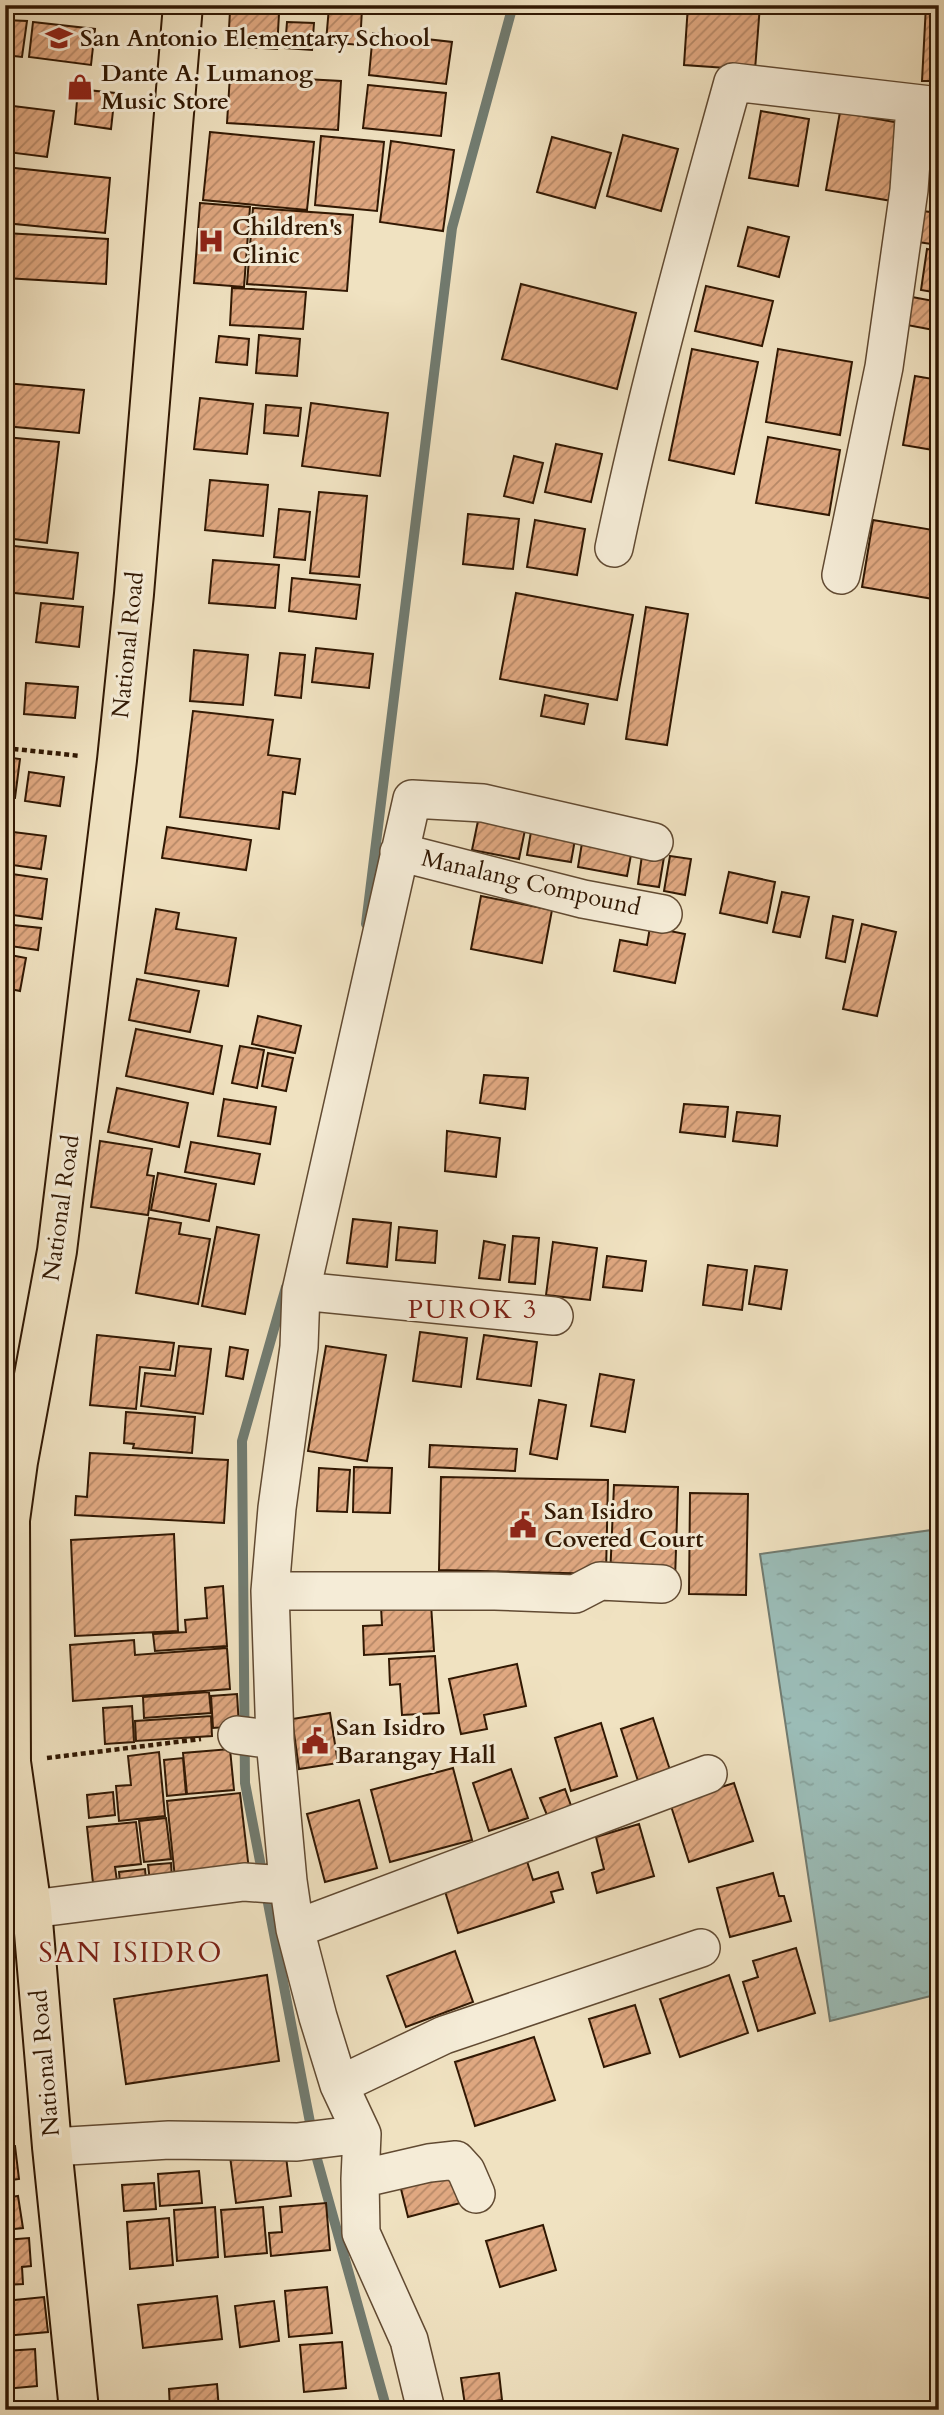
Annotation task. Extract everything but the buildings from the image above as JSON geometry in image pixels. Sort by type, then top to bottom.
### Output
[{"type":"main road","name":"National Road","points":[[79,2410],[51,2147],[32,1909],[11,1762],[7,1519],[58,1251],[117,760],[134,594],[183,5]]},
{"type":"street","points":[[614,548],[675,289],[733,82],[927,106],[909,190],[884,367],[841,575]]},
{"type":"street","points":[[425,2410],[409,2340],[361,2233],[360,2179],[330,2138],[339,2085],[295,1929],[268,1882],[257,1737],[277,1508],[299,1347],[302,1291],[412,799],[483,803],[654,842]]},
{"type":"street","name":"Manalang Compound","points":[[399,852],[583,899],[663,914]]},
{"type":"street","points":[[302,1291],[554,1316]]},
{"type":"street","points":[[271,1591],[495,1591],[575,1594],[600,1581],[662,1584]]},
{"type":"street","points":[[295,1929],[708,1774]]},
{"type":"street","points":[[32,1909],[268,1882]]},
{"type":"street","points":[[339,2085],[444,2035],[701,1948]]},
{"type":"street","points":[[51,2147],[169,2140],[330,2138]]},
{"type":"street","points":[[360,2179],[429,2163],[456,2160],[466,2172],[477,2194]]},
{"type":"path","points":[[5,748],[117,760]]},
{"type":"path","points":[[11,1762],[257,1737]]},
{"type":"water","points":[[939,1529],[939,1994],[830,2021],[760,1554]]},
{"type":"waterway","points":[[366,924],[452,228],[513,5]]},
{"type":"waterway","points":[[286,1287],[242,1441],[245,1783],[317,2159],[387,2410]]},
{"type":"place","name":"San Antonio Elementary School","points":[[59,38]]},
{"type":"place","name":"Dante A. Lumanog Music Store","points":[[80,87]]},
{"type":"place","name":"Children's Clinic","points":[[211,241]]},
{"type":"place","name":"San Isidro Covered Court","points":[[523,1525]]},
{"type":"place","name":"San Isidro Barangay Hall","points":[[315,1741]]},
{"type":"district","name":"PUROK 3","points":[[473,1309]]},
{"type":"district","name":"SAN ISIDRO","points":[[131,1953]]}]
